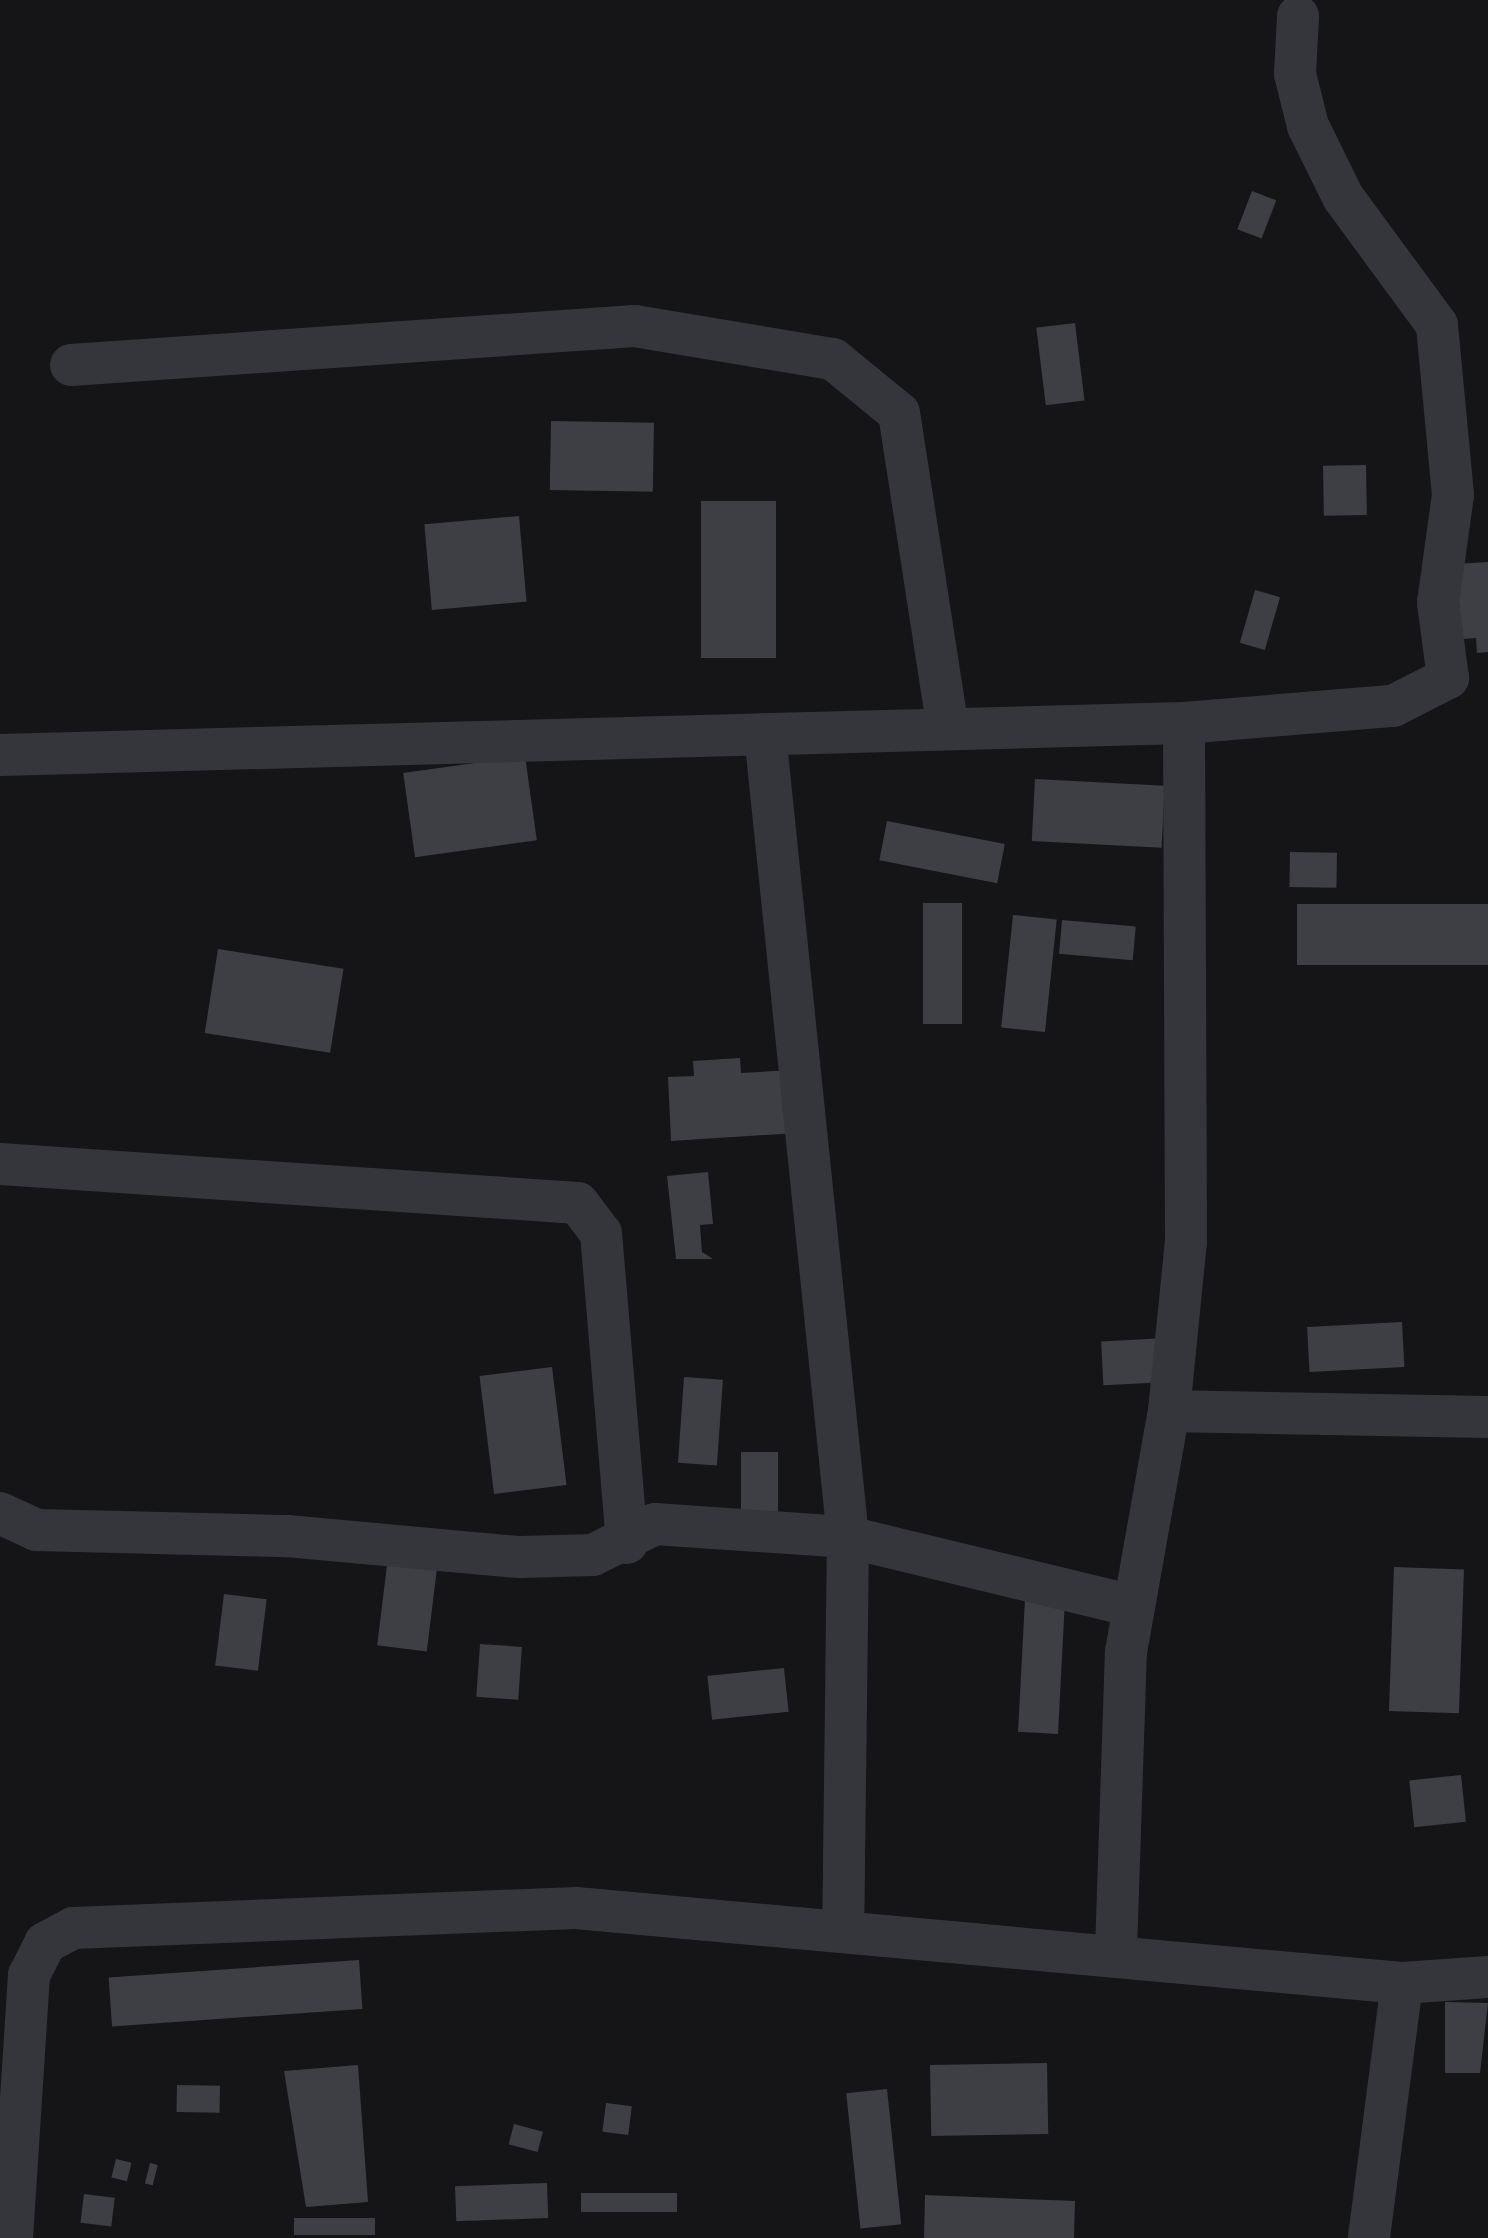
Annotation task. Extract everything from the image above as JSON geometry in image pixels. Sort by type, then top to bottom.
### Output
[{"type":"street","points":[[0,755],[766,734],[948,723],[1184,723],[1393,706],[1448,678],[1438,604],[1452,494],[1437,326],[1342,197],[1308,126],[1295,74],[1298,16]]},
{"type":"street","points":[[71,364],[635,326],[833,358],[898,413],[948,723]]},
{"type":"street","points":[[1116,1950],[1134,1606],[1169,1411],[1186,1242],[1184,723]]},
{"type":"street","points":[[766,734],[848,1537],[843,1929]]},
{"type":"street","points":[[0,1164],[578,1203],[601,1232],[626,1543]]},
{"type":"street","points":[[1169,1411],[1488,1417]]},
{"type":"street","points":[[0,1513],[36,1530],[287,1536],[520,1557],[593,1554],[626,1543],[656,1524],[848,1537],[1134,1606]]},
{"type":"street","points":[[12,2238],[28,1975],[46,1943],[73,1928],[576,1908],[1116,1950],[1402,1983],[1488,1977]]},
{"type":"street","points":[[1369,2238],[1402,1983]]},
{"type":"building","points":[[1252,191],[1276,200],[1262,239],[1237,229]]},
{"type":"building","points":[[1075,323],[1085,400],[1046,405],[1036,328]]},
{"type":"building","points":[[551,421],[654,423],[653,492],[550,490]]},
{"type":"building","points":[[1366,465],[1367,515],[1324,516],[1323,466]]},
{"type":"building","points":[[701,501],[776,501],[776,658],[701,658]]},
{"type":"building","points":[[519,516],[526,602],[432,610],[424,524]]},
{"type":"building","points":[[1488,562],[1488,652],[1477,653],[1476,638],[1462,639],[1456,564]]},
{"type":"building","points":[[1255,590],[1280,597],[1265,650],[1240,643]]},
{"type":"building","points":[[525,756],[537,840],[415,857],[403,773]]},
{"type":"building","points":[[1035,779],[1165,786],[1162,848],[1032,841]]},
{"type":"building","points":[[887,821],[1005,844],[997,883],[879,860]]},
{"type":"building","points":[[1290,852],[1337,853],[1336,888],[1289,887]]},
{"type":"building","points":[[923,903],[962,903],[962,1024],[923,1024]]},
{"type":"building","points":[[1297,904],[1488,904],[1488,965],[1297,965]]},
{"type":"building","points":[[1013,915],[1057,920],[1045,1032],[1001,1027]]},
{"type":"building","points":[[1062,920],[1136,926],[1133,960],[1059,954]]},
{"type":"building","points":[[218,949],[343,969],[330,1053],[205,1033]]},
{"type":"building","points":[[740,1058],[741,1073],[792,1070],[795,1133],[671,1141],[668,1077],[694,1076],[693,1061]]},
{"type":"building","points":[[708,1172],[713,1224],[700,1225],[702,1252],[713,1259],[676,1259],[667,1176]]},
{"type":"building","points":[[1402,1322],[1404,1367],[1309,1372],[1307,1327]]},
{"type":"building","points":[[1166,1338],[1168,1382],[1103,1385],[1101,1341]]},
{"type":"building","points":[[552,1367],[567,1485],[494,1494],[480,1376]]},
{"type":"building","points":[[684,1377],[723,1380],[717,1466],[678,1463]]},
{"type":"building","points":[[741,1452],[778,1452],[778,1514],[741,1514]]},
{"type":"building","points":[[388,1557],[438,1563],[427,1651],[377,1645]]},
{"type":"building","points":[[1394,1567],[1464,1569],[1459,1713],[1389,1711]]},
{"type":"building","points":[[224,1594],[267,1599],[258,1671],[215,1665]]},
{"type":"building","points":[[1025,1599],[1065,1601],[1058,1734],[1018,1732]]},
{"type":"building","points":[[480,1644],[522,1647],[518,1700],[476,1697]]},
{"type":"building","points":[[784,1668],[789,1712],[712,1720],[707,1676]]},
{"type":"building","points":[[1461,1775],[1466,1822],[1414,1827],[1409,1780]]},
{"type":"building","points":[[359,1960],[362,2009],[112,2026],[109,1978]]},
{"type":"building","points":[[1445,2002],[1488,2003],[1480,2073],[1445,2073]]},
{"type":"building","points":[[1047,2063],[1048,2134],[931,2136],[930,2065]]},
{"type":"building","points":[[358,2065],[368,2202],[306,2207],[284,2071]]},
{"type":"building","points":[[177,2085],[220,2086],[220,2113],[177,2112]]},
{"type":"building","points":[[887,2089],[901,2224],[860,2229],[846,2093]]},
{"type":"building","points":[[606,2103],[632,2106],[628,2135],[602,2132]]},
{"type":"building","points":[[514,2124],[543,2132],[538,2152],[509,2144]]},
{"type":"building","points":[[116,2159],[132,2163],[127,2181],[111,2177]]},
{"type":"building","points":[[150,2163],[158,2165],[153,2185],[145,2183]]},
{"type":"building","points":[[547,2183],[548,2218],[456,2221],[455,2186]]},
{"type":"building","points":[[581,2193],[677,2193],[677,2212],[581,2212]]},
{"type":"building","points":[[84,2194],[115,2198],[111,2227],[80,2223]]},
{"type":"building","points":[[925,2195],[1075,2201],[1074,2238],[924,2238]]},
{"type":"building","points":[[294,2218],[375,2218],[375,2235],[294,2235]]}]
